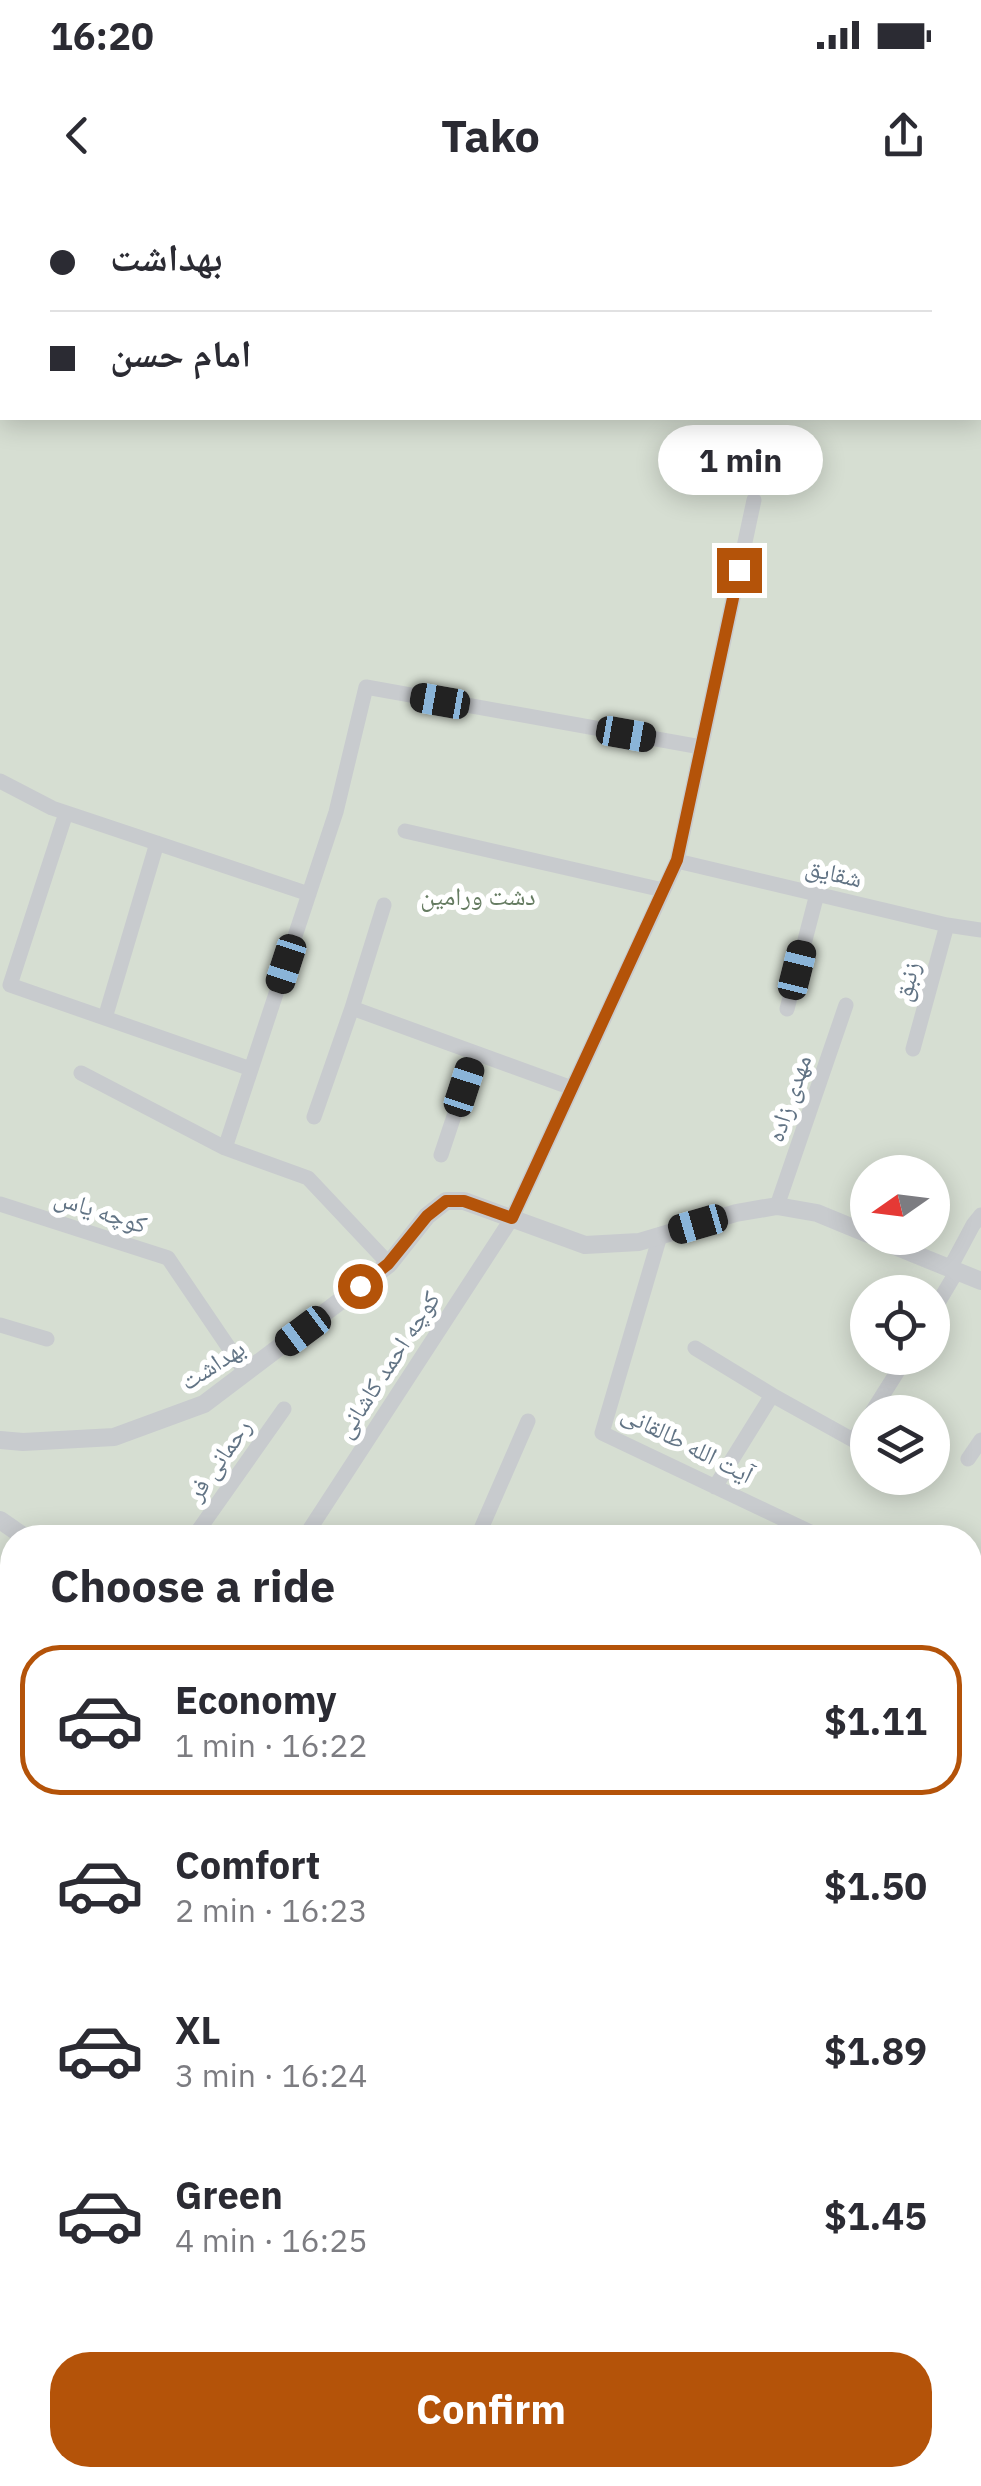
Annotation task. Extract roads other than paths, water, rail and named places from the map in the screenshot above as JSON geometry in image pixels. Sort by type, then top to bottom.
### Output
[{"type":"street","name":"کوچه احمد کاشانی","points":[[312,1525],[512,1218],[677,860],[754,500]]},
{"type":"street","points":[[225,1148],[336,812],[366,688],[701,747]]},
{"type":"street","points":[[0,781],[52,808],[309,894]]},
{"type":"street","points":[[66,813],[10,985],[251,1069]]},
{"type":"street","points":[[405,831],[663,890]]},
{"type":"street","points":[[105,1018],[157,843]]},
{"type":"street","name":"شقایق","points":[[677,860],[981,930]]},
{"type":"street","points":[[787,1009],[816,894]]},
{"type":"street","points":[[314,1117],[384,905]]},
{"type":"street","name":"زنبق","points":[[913,1049],[946,925]]},
{"type":"street","name":"مهدی زاده","points":[[777,1206],[846,1006]]},
{"type":"street","points":[[352,1008],[572,1088]]},
{"type":"street","points":[[441,1155],[475,1052]]},
{"type":"street","points":[[80,1073],[225,1148],[308,1178],[388,1264]]},
{"type":"street","name":"بهداشت","points":[[0,1440],[114,1437],[204,1404],[388,1264],[427,1216],[446,1201],[464,1201],[512,1218]]},
{"type":"street","name":"کوچه یاس","points":[[0,1204],[168,1258],[246,1373]]},
{"type":"street","points":[[512,1218],[585,1245],[639,1242],[777,1206],[817,1213],[850,1227]]},
{"type":"street","points":[[950,1276],[981,1215]]},
{"type":"street","name":"آیت الله طالقانی","points":[[660,1236],[602,1433],[795,1525]]},
{"type":"street","points":[[917,1255],[981,1282]]},
{"type":"street","points":[[0,1325],[47,1338]]},
{"type":"street","points":[[695,1348],[850,1439]]},
{"type":"street","points":[[715,1486],[772,1395]]},
{"type":"street","name":"رحمانی فر","points":[[202,1525],[284,1409]]},
{"type":"street","points":[[482,1525],[528,1421]]},
{"type":"street","points":[[968,1459],[981,1440]]},
{"type":"park label","name":"دشت ورامین","points":[[478,895]]}]
